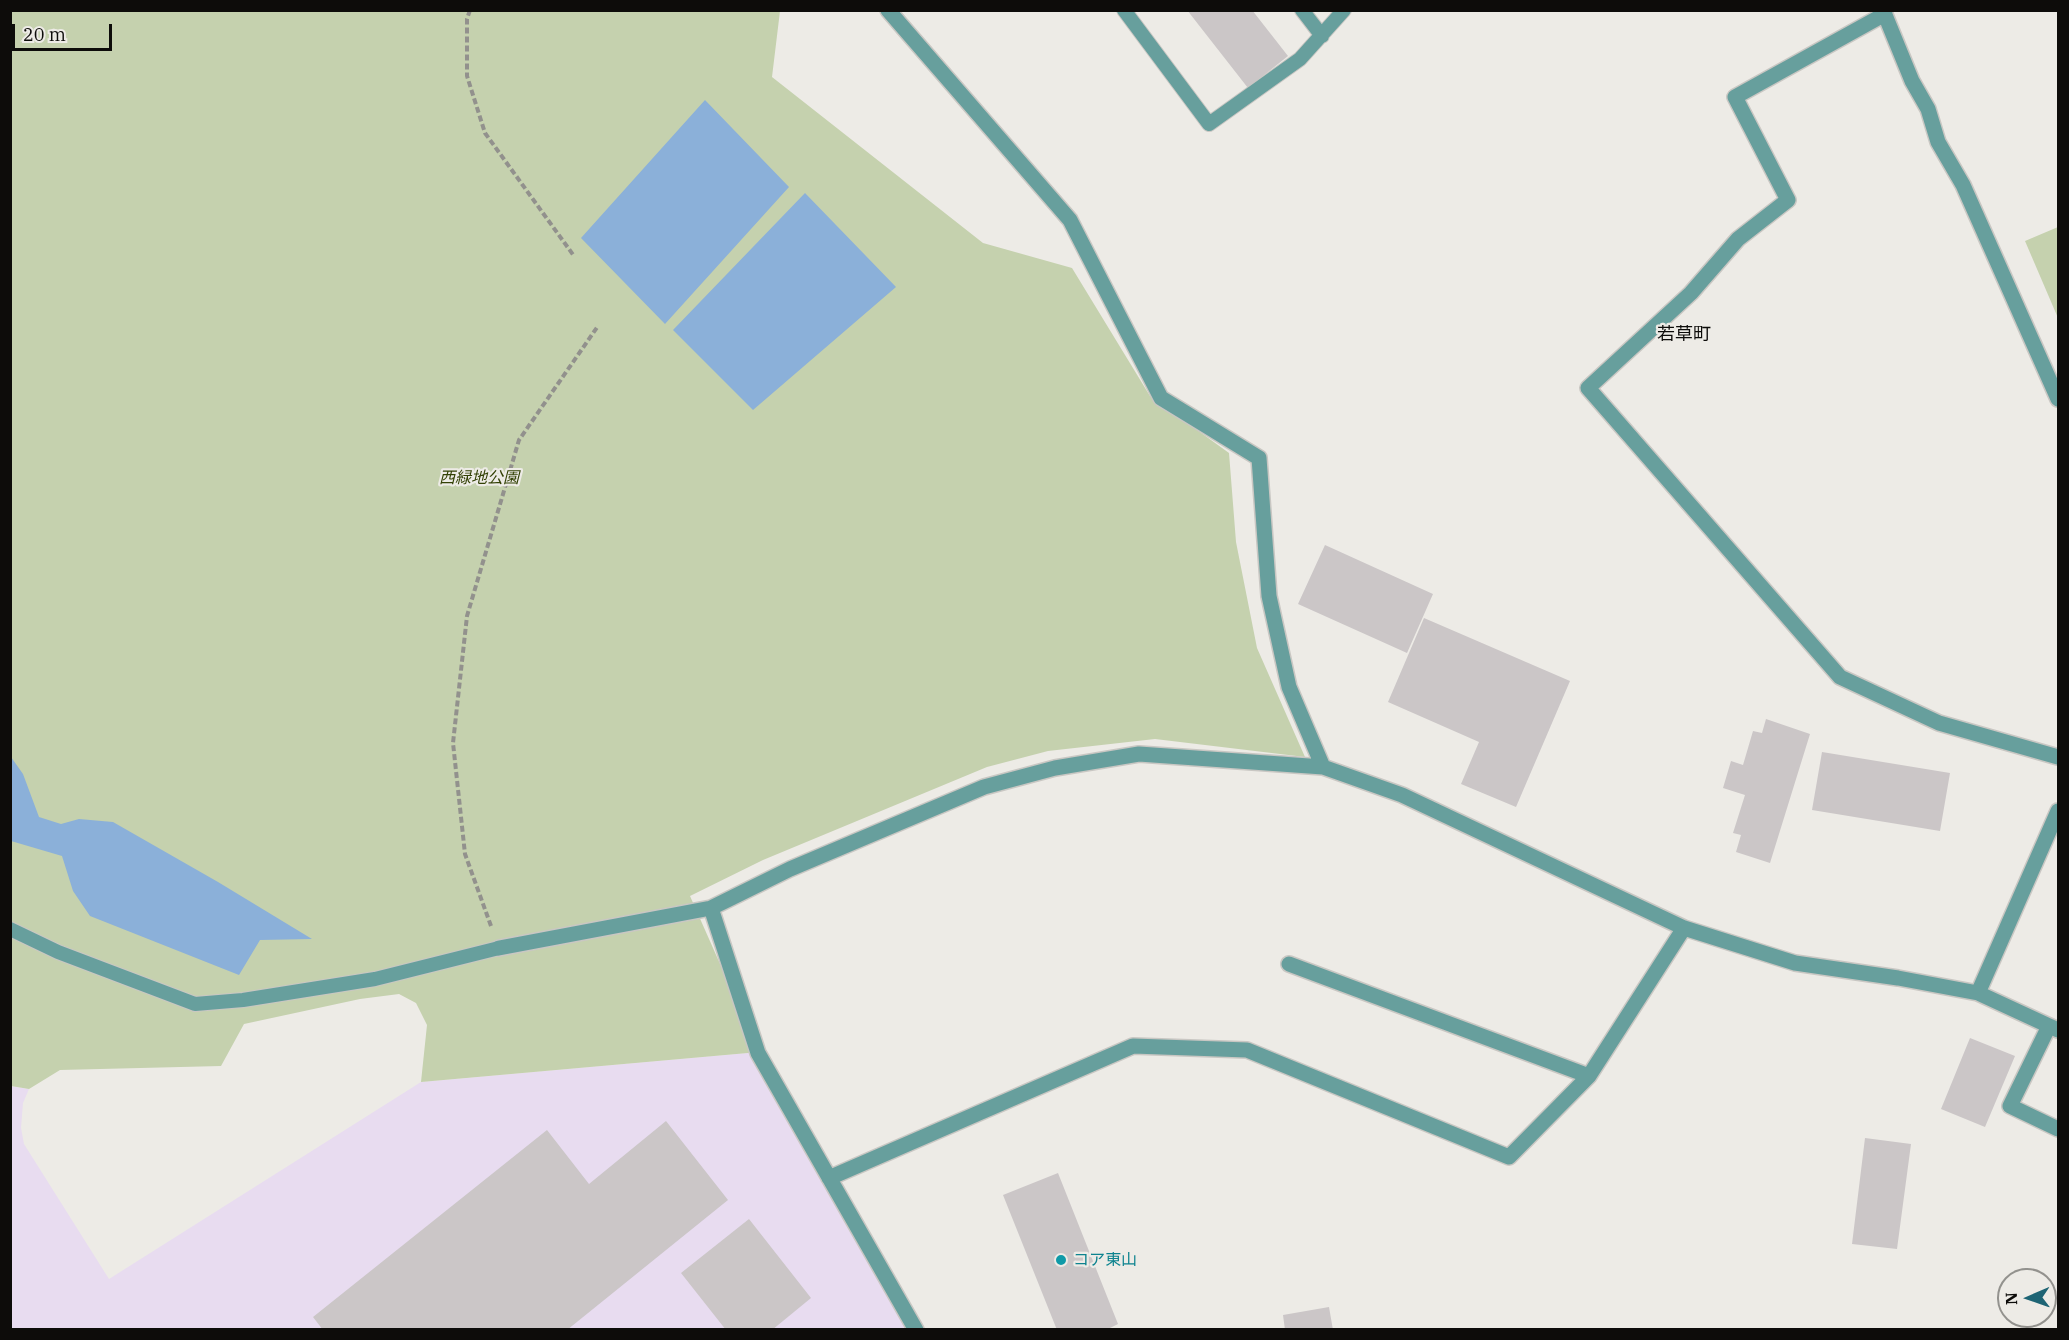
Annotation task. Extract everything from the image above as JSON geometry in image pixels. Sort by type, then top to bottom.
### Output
[{"type":"street","points":[[888,10],[1070,219],[1161,398],[1259,458],[1269,596],[1289,687],[1323,767]]},
{"type":"street","points":[[2058,399],[1963,185],[1938,142],[1928,109],[1912,81],[1884,12],[1736,97],[1788,200],[1738,239],[1691,293],[1588,388],[1840,677],[1939,723],[2058,757]]},
{"type":"street","points":[[499,948],[711,908],[790,869],[984,787],[1055,768],[1139,754],[1323,767],[1402,795],[1684,928],[1795,963],[1898,978],[1978,993],[2054,1028],[2010,1106],[2058,1129]]},
{"type":"street","points":[[1978,993],[2058,811]]},
{"type":"street","points":[[711,908],[758,1053],[916,1329]]},
{"type":"street","points":[[829,1178],[1133,1046],[1247,1050],[1509,1157],[1589,1076],[1684,928]]},
{"type":"street","points":[[1290,964],[1589,1076]]},
{"type":"lane","points":[[1124,10],[1209,124],[1300,60],[1344,10]]},
{"type":"lane","points":[[1302,10],[1322,36]]},
{"type":"lane","points":[[10,929],[58,951],[195,1004],[243,1000],[375,979],[499,948]]},
{"type":"path","points":[[470,10],[467,19],[467,76],[485,133],[574,256]]},
{"type":"path","points":[[499,948],[465,854],[453,742],[467,616],[519,440],[598,326]]},
{"type":"shaded area","points":[[759,1052],[916,1329],[11,1329],[10,1086],[29,1089],[23,1103],[21,1128],[24,1144],[109,1279],[421,1082]]},
{"type":"green space","name":"西緑地公園","points":[[10,11],[780,11],[772,77],[983,243],[1072,268],[1150,396],[1229,453],[1236,542],[1257,648],[1305,757],[1155,739],[1048,751],[987,767],[763,860],[690,896],[759,1052],[421,1082],[427,1025],[416,1003],[399,994],[360,999],[244,1024],[221,1066],[60,1070],[29,1089],[11,1086]]},
{"type":"green space","points":[[2058,227],[2058,318],[2025,241]]},
{"type":"water","points":[[705,100],[789,187],[665,324],[581,238]]},
{"type":"water","points":[[805,193],[896,287],[753,410],[673,330]]},
{"type":"water","points":[[11,757],[23,774],[39,817],[61,824],[79,819],[113,822],[312,939],[260,940],[239,975],[90,916],[73,891],[62,856],[11,841]]},
{"type":"building","points":[[1187,10],[1252,10],[1288,56],[1248,88]]},
{"type":"building","points":[[1325,545],[1433,594],[1407,653],[1298,604]]},
{"type":"building","points":[[1424,618],[1570,681],[1516,807],[1461,784],[1479,742],[1388,702]]},
{"type":"building","points":[[1766,719],[1810,734],[1770,863],[1736,852],[1741,835],[1733,833],[1745,795],[1723,788],[1731,761],[1743,765],[1753,731],[1762,733]]},
{"type":"building","points":[[1822,752],[1950,773],[1940,831],[1812,810]]},
{"type":"building","points":[[1970,1038],[2015,1056],[1985,1127],[1941,1109]]},
{"type":"building","points":[[666,1121],[728,1200],[567,1330],[323,1330],[313,1317],[547,1130],[589,1184]]},
{"type":"building","points":[[1865,1138],[1911,1144],[1897,1249],[1852,1244]]},
{"type":"building","name":"コア東山","points":[[1058,1173],[1118,1324],[1106,1330],[1057,1330],[1003,1195]]},
{"type":"building","points":[[749,1219],[811,1298],[772,1330],[726,1330],[681,1273]]},
{"type":"building","points":[[1329,1307],[1333,1330],[1285,1330],[1283,1315]]},
{"type":"place","name":"コア東山","points":[[1061,1260]]},
{"type":"district","name":"若草町","points":[[1684,335]]}]
